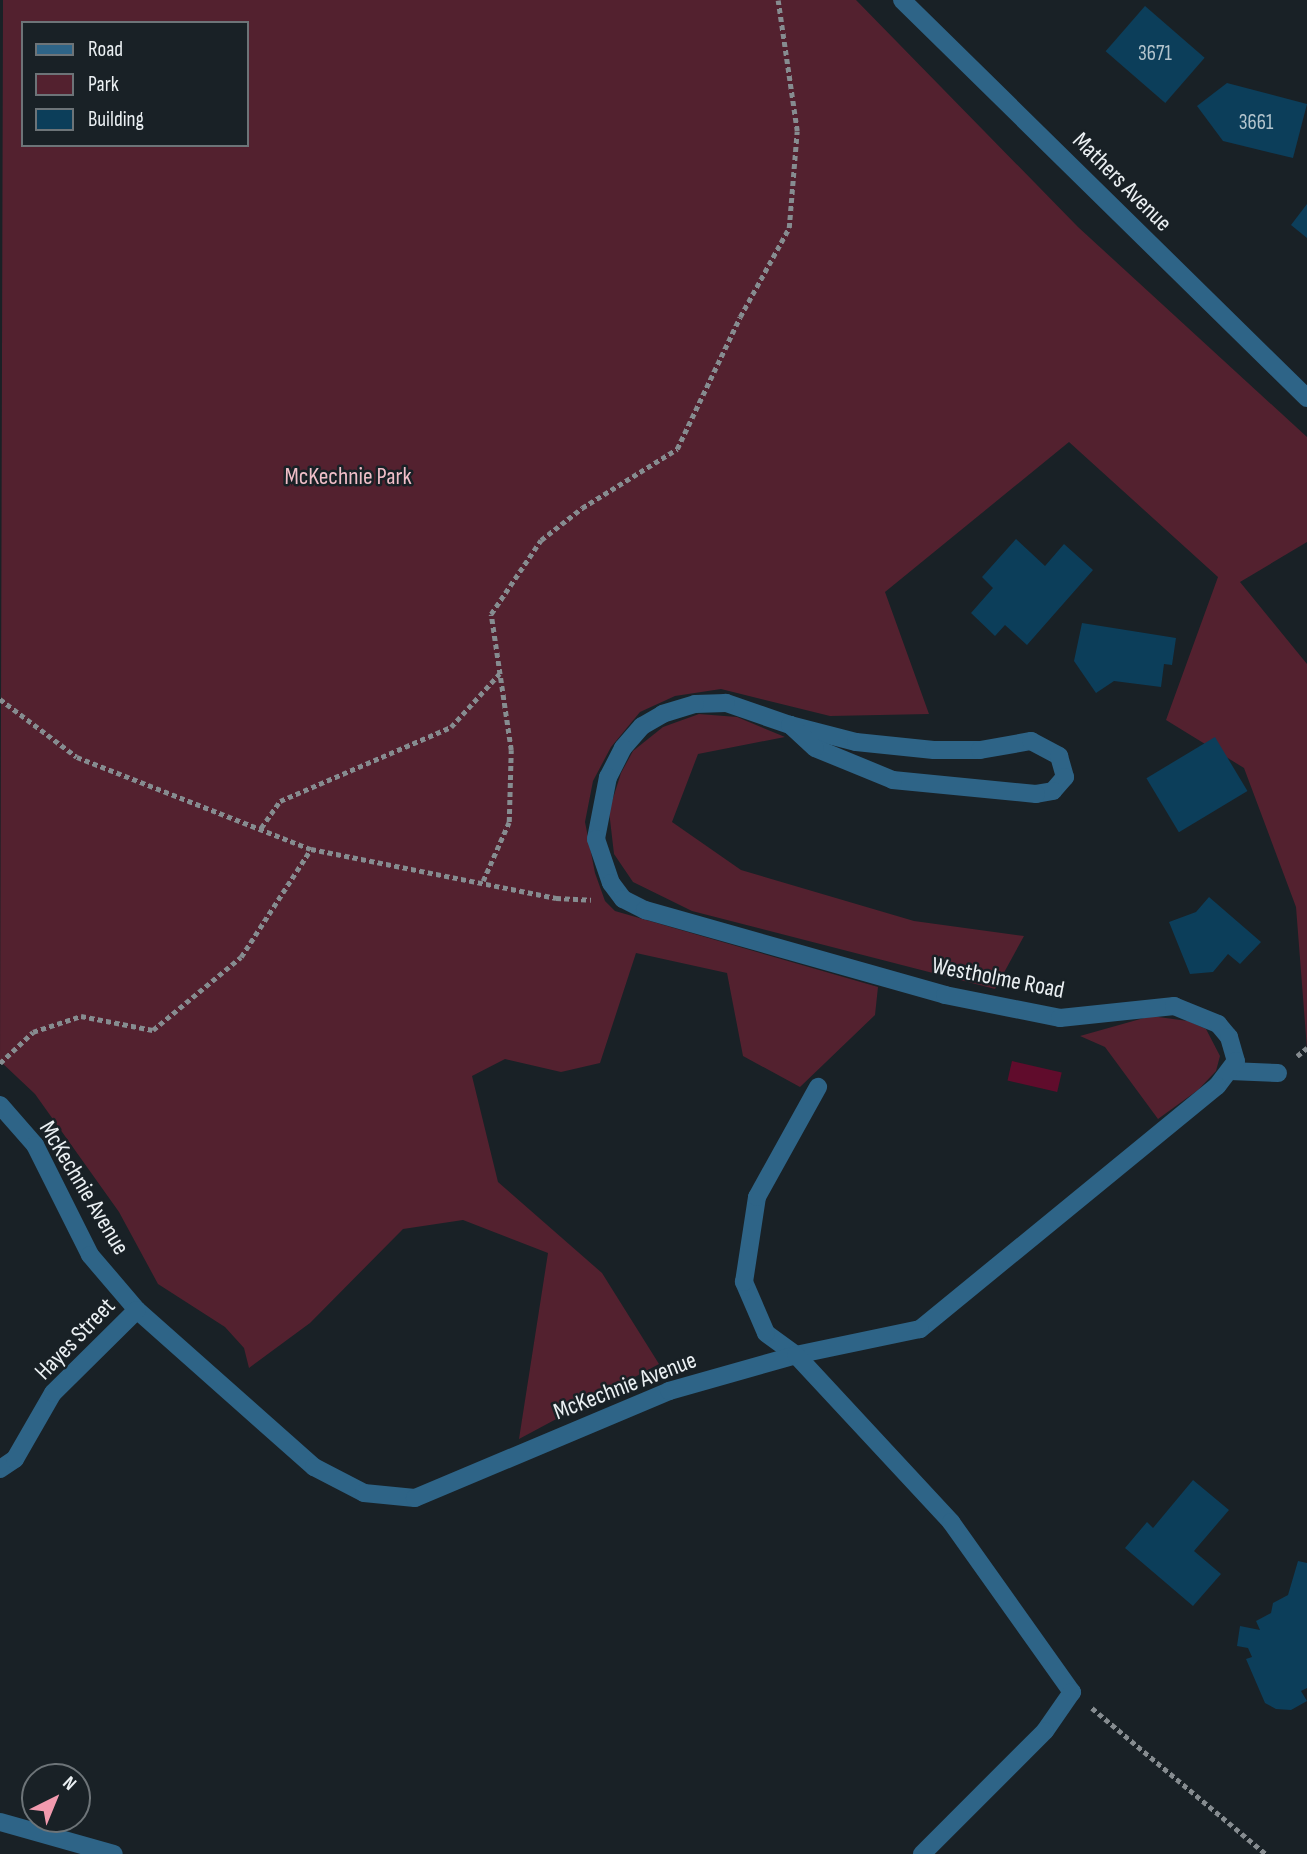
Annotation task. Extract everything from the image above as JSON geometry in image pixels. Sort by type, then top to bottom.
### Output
[{"type":"street","name":"Mathers Avenue","points":[[902,0],[1307,398]]},
{"type":"street","points":[[624,900],[611,883],[596,838],[608,777],[623,748],[642,726],[663,714],[695,704],[726,703],[790,725],[856,742],[921,749],[980,750],[1031,741],[1059,755],[1065,778],[1053,791],[1036,794],[892,780],[856,769],[815,748],[790,725]]},
{"type":"street","name":"Westholme Road","points":[[624,900],[645,910],[945,995],[1060,1018],[1149,1005],[1192,1011],[1218,1024],[1229,1037],[1236,1061],[1230,1070]]},
{"type":"street","points":[[796,1355],[920,1329],[1230,1070],[1278,1073]]},
{"type":"street","points":[[818,1087],[757,1197],[744,1282],[766,1333],[796,1355],[951,1522],[1072,1692],[1045,1731],[922,1854]]},
{"type":"street","name":"McKechnie Avenue","points":[[0,1105],[35,1145],[90,1255],[137,1310],[314,1467],[364,1493],[415,1498],[669,1391],[796,1355]]},
{"type":"street","name":"Hayes Street","points":[[0,1469],[15,1459],[53,1394],[137,1310]]},
{"type":"street","points":[[0,1822],[114,1854]]},
{"type":"path","points":[[483,881],[509,822],[511,750],[491,614],[541,540],[582,508],[677,450],[740,317],[789,229],[797,131],[778,0]]},
{"type":"path","points":[[261,828],[280,801],[451,727],[499,674]]},
{"type":"path","points":[[0,699],[77,757],[311,849],[483,881],[556,898],[624,900]]},
{"type":"path","points":[[0,1063],[33,1032],[81,1016],[153,1030],[241,957],[311,849]]},
{"type":"path","points":[[1072,1692],[1266,1854]]},
{"type":"green space","name":"McKechnie Park","points":[[3,0],[856,0],[1078,227],[1307,437],[1307,542],[1240,582],[1307,664],[1307,1049],[1296,907],[1244,768],[1166,720],[1218,577],[1069,442],[885,592],[929,714],[830,716],[721,689],[675,696],[640,712],[611,747],[593,781],[585,822],[595,873],[605,901],[615,911],[878,987],[875,1015],[800,1087],[743,1056],[727,973],[636,953],[600,1063],[561,1072],[505,1059],[472,1076],[498,1182],[602,1273],[659,1364],[519,1439],[548,1253],[463,1220],[403,1229],[310,1323],[249,1368],[244,1348],[225,1327],[158,1284],[119,1212],[35,1094],[0,1061]]},
{"type":"green space","points":[[699,714],[737,717],[785,737],[698,754],[672,822],[741,870],[914,921],[1024,936],[995,989],[692,911],[633,882],[614,854],[609,811],[621,773],[633,751],[663,727]]},
{"type":"green space","points":[[1151,1016],[1188,1021],[1206,1029],[1220,1056],[1216,1071],[1198,1090],[1158,1119],[1105,1047],[1080,1036]]},
{"type":"shaded area","points":[[1012,1061],[1062,1072],[1057,1092],[1008,1080]]},
{"type":"building","points":[[1145,6],[1205,58],[1165,103],[1106,51]]},
{"type":"building","points":[[1227,83],[1307,104],[1293,158],[1223,141],[1197,106]]},
{"type":"building","points":[[1307,204],[1307,238],[1291,225]]},
{"type":"building","points":[[1016,539],[1045,566],[1064,544],[1093,570],[1027,645],[1005,625],[995,636],[971,613],[993,588],[982,577]]},
{"type":"building","points":[[1082,623],[1176,638],[1172,665],[1164,664],[1161,687],[1114,681],[1096,693],[1074,661]]},
{"type":"building","points":[[1215,737],[1247,791],[1179,832],[1146,778]]},
{"type":"building","points":[[1209,897],[1261,942],[1240,964],[1228,954],[1213,972],[1190,974],[1169,922],[1196,912]]},
{"type":"building","points":[[1193,1480],[1229,1510],[1194,1551],[1221,1574],[1193,1606],[1125,1548],[1147,1522],[1153,1528]]},
{"type":"building","points":[[1298,1561],[1307,1563],[1307,1688],[1301,1691],[1307,1701],[1291,1710],[1276,1709],[1265,1703],[1246,1659],[1252,1657],[1248,1648],[1237,1646],[1240,1626],[1260,1630],[1256,1621],[1271,1613],[1273,1603],[1288,1595]]}]
